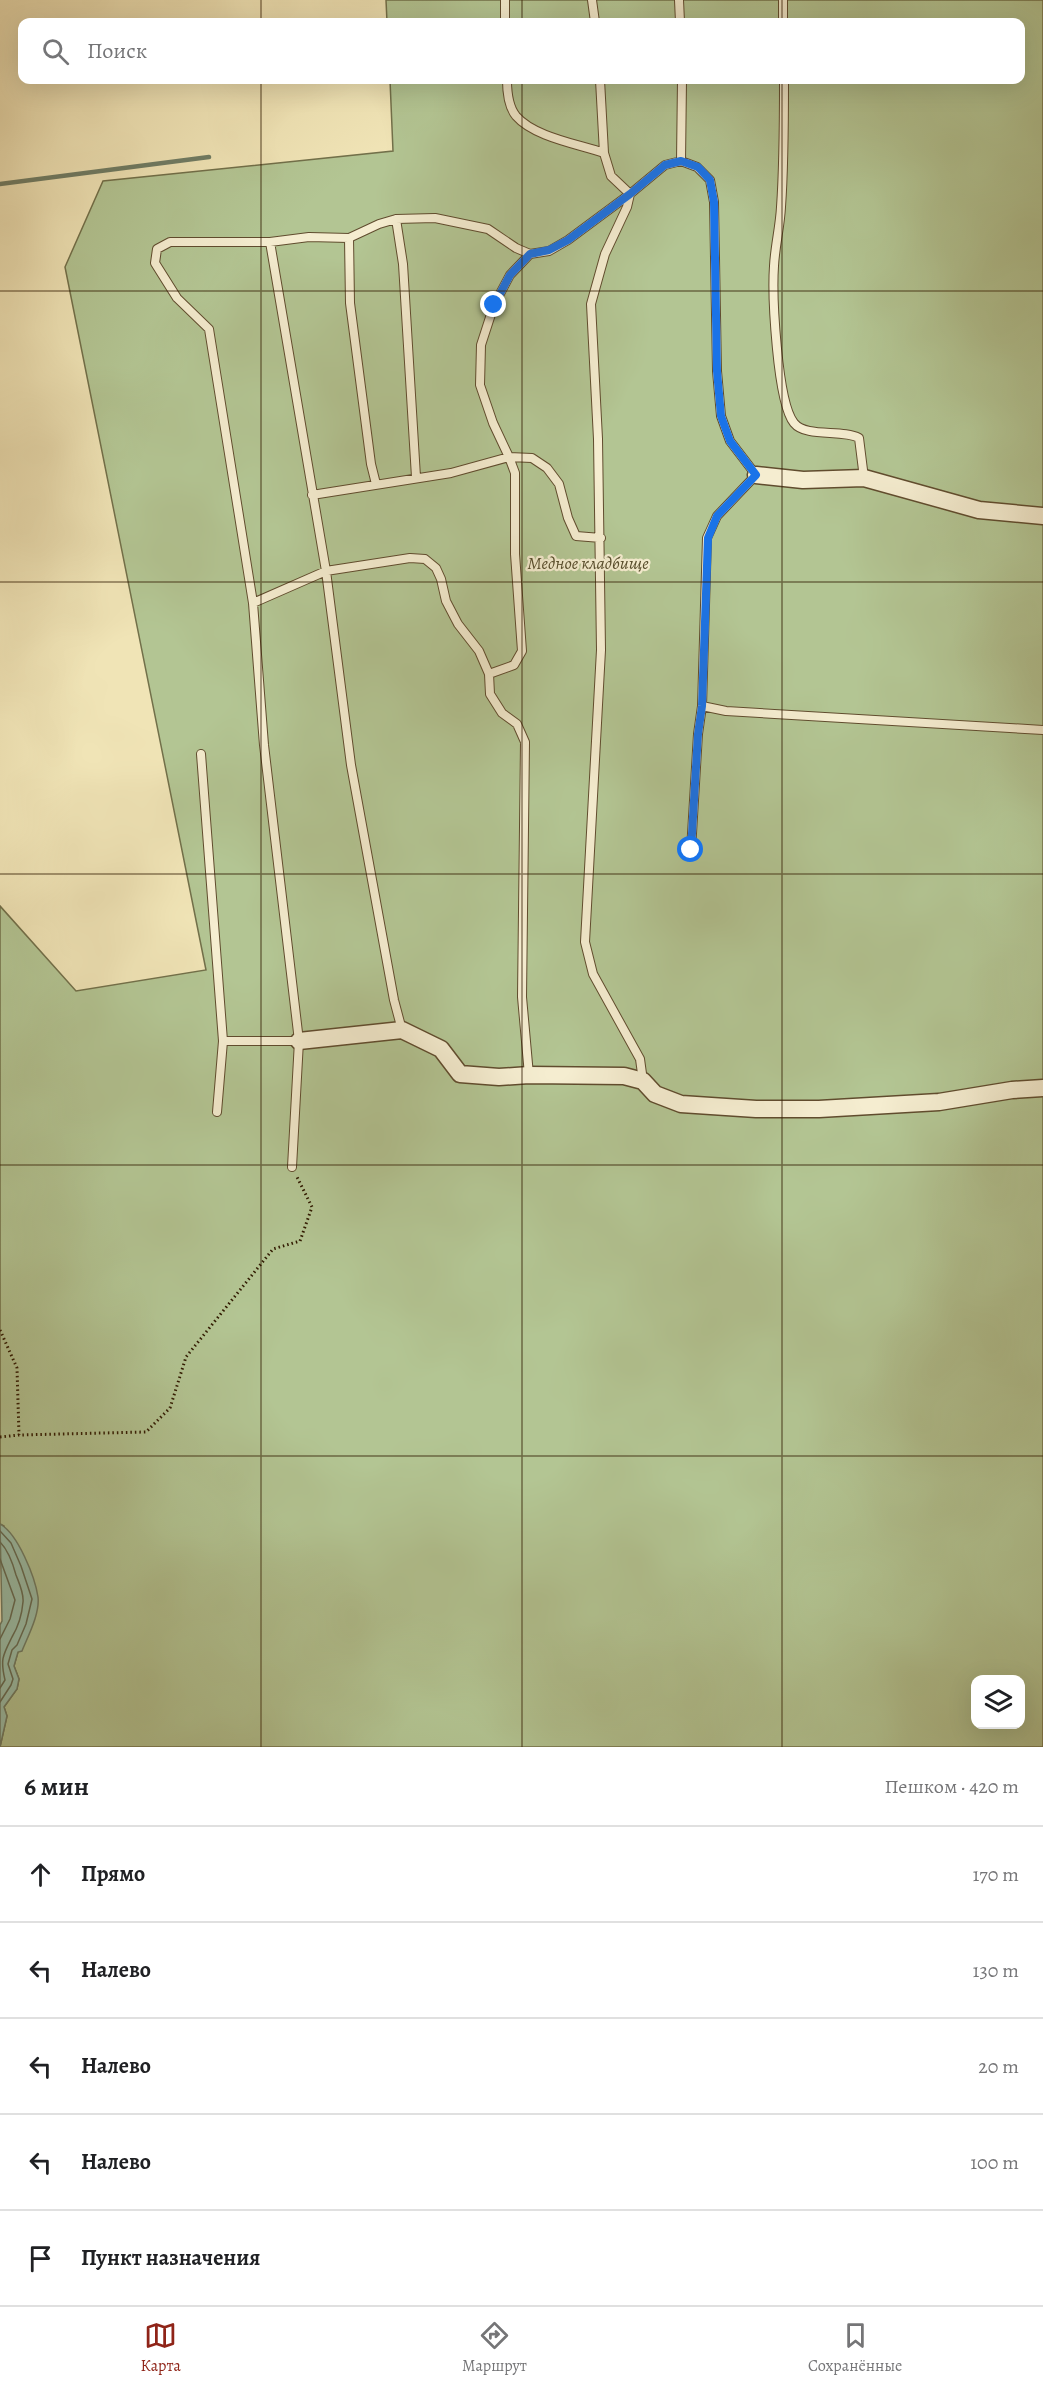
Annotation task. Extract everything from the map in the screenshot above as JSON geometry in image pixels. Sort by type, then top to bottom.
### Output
[{"type":"street","points":[[756,475],[803,480],[864,478],[979,510],[1043,516]]},
{"type":"street","points":[[298,1041],[402,1030],[441,1049],[460,1074],[499,1077],[624,1076],[643,1081],[655,1094],[681,1104],[756,1109],[819,1109],[939,1102],[1012,1090],[1043,1089]]},
{"type":"lane","points":[[504,0],[505,18]]},
{"type":"lane","points":[[592,0],[594,18]]},
{"type":"lane","points":[[679,0],[680,18]]},
{"type":"lane","points":[[783,0],[783,18]]},
{"type":"lane","points":[[507,84],[507,94],[515,114],[531,129],[604,153]]},
{"type":"lane","points":[[600,84],[604,153],[611,176],[630,194]]},
{"type":"lane","points":[[681,161],[682,84]]},
{"type":"lane","points":[[784,84],[781,209],[774,267],[777,339],[783,396],[795,423],[807,430],[852,434],[859,438],[864,478]]},
{"type":"lane","points":[[489,674],[514,665],[522,651],[515,554],[515,474],[493,423],[480,385],[481,345],[494,305],[510,275],[530,254],[549,250],[568,240],[665,165],[681,161],[698,167],[710,180],[714,202],[717,371],[721,416],[730,441],[756,475],[717,516],[708,538],[702,706],[698,734],[691,850]]},
{"type":"lane","points":[[630,194],[627,207],[605,254],[591,304],[601,538],[601,650],[585,942],[593,974],[640,1059],[643,1081]]},
{"type":"lane","points":[[292,1167],[298,1041],[264,745],[253,603],[209,329],[177,298],[155,263],[157,249],[170,242],[270,242],[309,237],[349,238],[396,219],[435,218],[488,229],[516,248],[530,254]]},
{"type":"lane","points":[[396,219],[404,264],[416,477]]},
{"type":"lane","points":[[349,238],[350,303],[375,484]]},
{"type":"lane","points":[[270,242],[326,571],[351,765],[394,1000],[402,1030]]},
{"type":"lane","points":[[312,495],[451,473],[509,457],[532,458],[548,468],[559,484],[568,518],[576,536],[601,538]]},
{"type":"lane","points":[[253,603],[326,571],[410,558],[425,559],[436,568],[446,601],[458,624],[479,651],[489,674],[490,694],[502,712],[517,724],[525,742],[522,997],[529,1075]]},
{"type":"lane","points":[[702,706],[726,711],[1043,730]]},
{"type":"lane","points":[[201,754],[223,1041],[217,1112]]},
{"type":"lane","points":[[223,1041],[298,1041]]},
{"type":"path","points":[[0,1437],[146,1432],[170,1408],[186,1357],[200,1339],[273,1250],[300,1241],[312,1207],[292,1167]]},
{"type":"path","points":[[0,1330],[17,1368],[19,1435]]},
{"type":"green space","name":"Медное кладбище","points":[[386,0],[1043,0],[1043,1747],[0,1747],[7,1716],[4,1707],[17,1689],[19,1679],[14,1666],[18,1652],[4,1526],[0,1524],[0,906],[76,991],[206,970],[65,267],[103,181],[393,151],[390,84],[1025,84],[1025,18],[387,18]]},
{"type":"water","points":[[0,1524],[7,1529],[25,1557],[36,1589],[38,1604],[33,1625],[22,1651],[18,1652],[14,1666],[19,1679],[17,1689],[4,1707],[7,1716],[0,1747],[0,1625],[2,1621]]},
{"type":"waterway","points":[[0,184],[209,157]]},
{"type":"route","points":[[494,305],[510,275],[530,254],[549,250],[568,240],[665,165],[681,161],[698,167],[710,180],[714,202],[717,371],[721,416],[730,441],[756,475],[717,516],[708,538],[702,706],[698,734],[691,850]]}]
